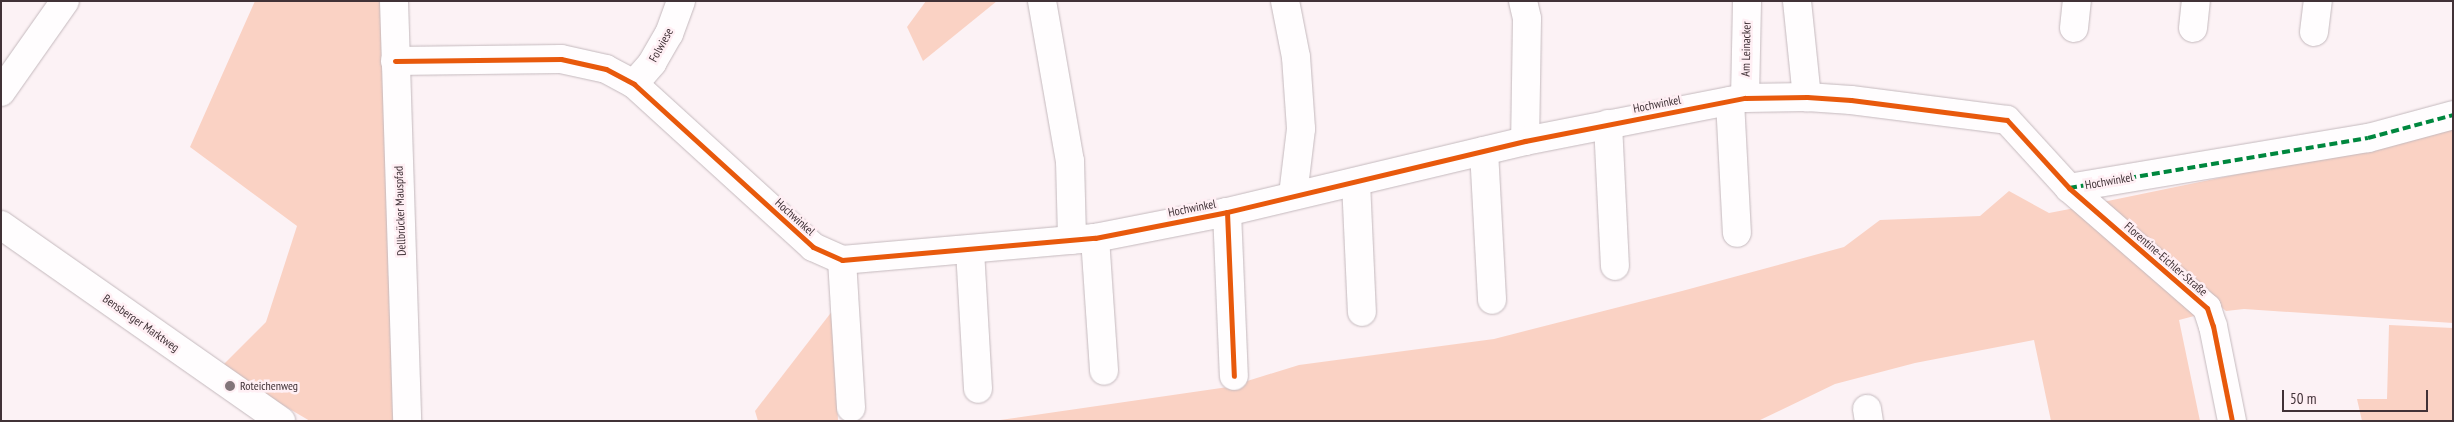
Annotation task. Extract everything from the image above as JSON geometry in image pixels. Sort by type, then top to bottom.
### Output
[{"type":"street","points":[[1,92],[65,1]]},
{"type":"street","name":"Dellbrücker Mauspfad","points":[[394,1],[407,421]]},
{"type":"street","name":"Folwiese","points":[[634,84],[652,63],[670,34],[681,1]]},
{"type":"street","points":[[1042,1],[1084,239],[1104,371]]},
{"type":"street","points":[[1284,1],[1296,57],[1301,129],[1293,195]]},
{"type":"street","points":[[1523,1],[1527,20],[1525,141]]},
{"type":"street","name":"Am Leinacker","points":[[1738,99],[1747,1]]},
{"type":"street","points":[[1797,1],[1808,97]]},
{"type":"street","points":[[2074,28],[2077,1]]},
{"type":"street","points":[[2193,28],[2196,1]]},
{"type":"street","points":[[2314,32],[2318,1]]},
{"type":"street","name":"Hochwinkel","points":[[395,61],[561,59],[606,69],[634,84],[813,247],[842,260],[1084,239],[1227,212],[1525,141],[1738,99],[1808,97],[1851,100],[2007,120],[2069,188],[2368,138],[2453,116]]},
{"type":"street","points":[[1737,233],[1738,99]]},
{"type":"street","points":[[1608,124],[1615,266]]},
{"type":"street","points":[[1484,152],[1492,300]]},
{"type":"street","points":[[1356,182],[1362,312]]},
{"type":"street","name":"Florentine-Eichler-Straße","points":[[2069,188],[2207,308],[2213,326],[2232,421]]},
{"type":"street","name":"Hochwinkel","points":[[1227,212],[1234,376]]},
{"type":"street","name":"Bensberger Marktweg","points":[[1,225],[281,421]]},
{"type":"street","points":[[970,250],[978,389]]},
{"type":"street","points":[[842,260],[851,408]]},
{"type":"shaded area","points":[[255,1],[381,1],[393,421],[310,421],[220,368],[266,322],[297,226],[190,147]]},
{"type":"shaded area","points":[[926,1],[997,1],[923,61],[907,27]]},
{"type":"shaded area","points":[[2453,122],[2453,323],[2244,309],[2226,311],[2098,203],[2383,144]]},
{"type":"shaded area","points":[[2009,191],[2049,213],[2075,208],[2198,315],[2179,320],[2200,421],[2051,421],[2034,340],[1915,363],[1835,384],[1758,421],[993,421],[1228,387],[1299,365],[1494,339],[1844,247],[1880,220],[1980,216]]},
{"type":"shaded area","points":[[833,310],[838,421],[758,421],[755,411]]},
{"type":"shaded area","points":[[2389,325],[2453,328],[2453,421],[2362,421],[2357,399],[2387,399]]},
{"type":"marked path","points":[[2069,188],[2368,138],[2453,115]]},
{"type":"cycle path","points":[[395,61],[561,59],[606,69],[634,84],[813,247],[842,260],[1095,238],[1227,212],[1525,141],[1745,98],[1807,97],[1851,100],[2007,120],[2069,188],[2207,308],[2213,326],[2232,421]]},
{"type":"cycle path","points":[[1227,212],[1234,376]]},
{"type":"place","name":"Roteichenweg","points":[[230,386]]}]
